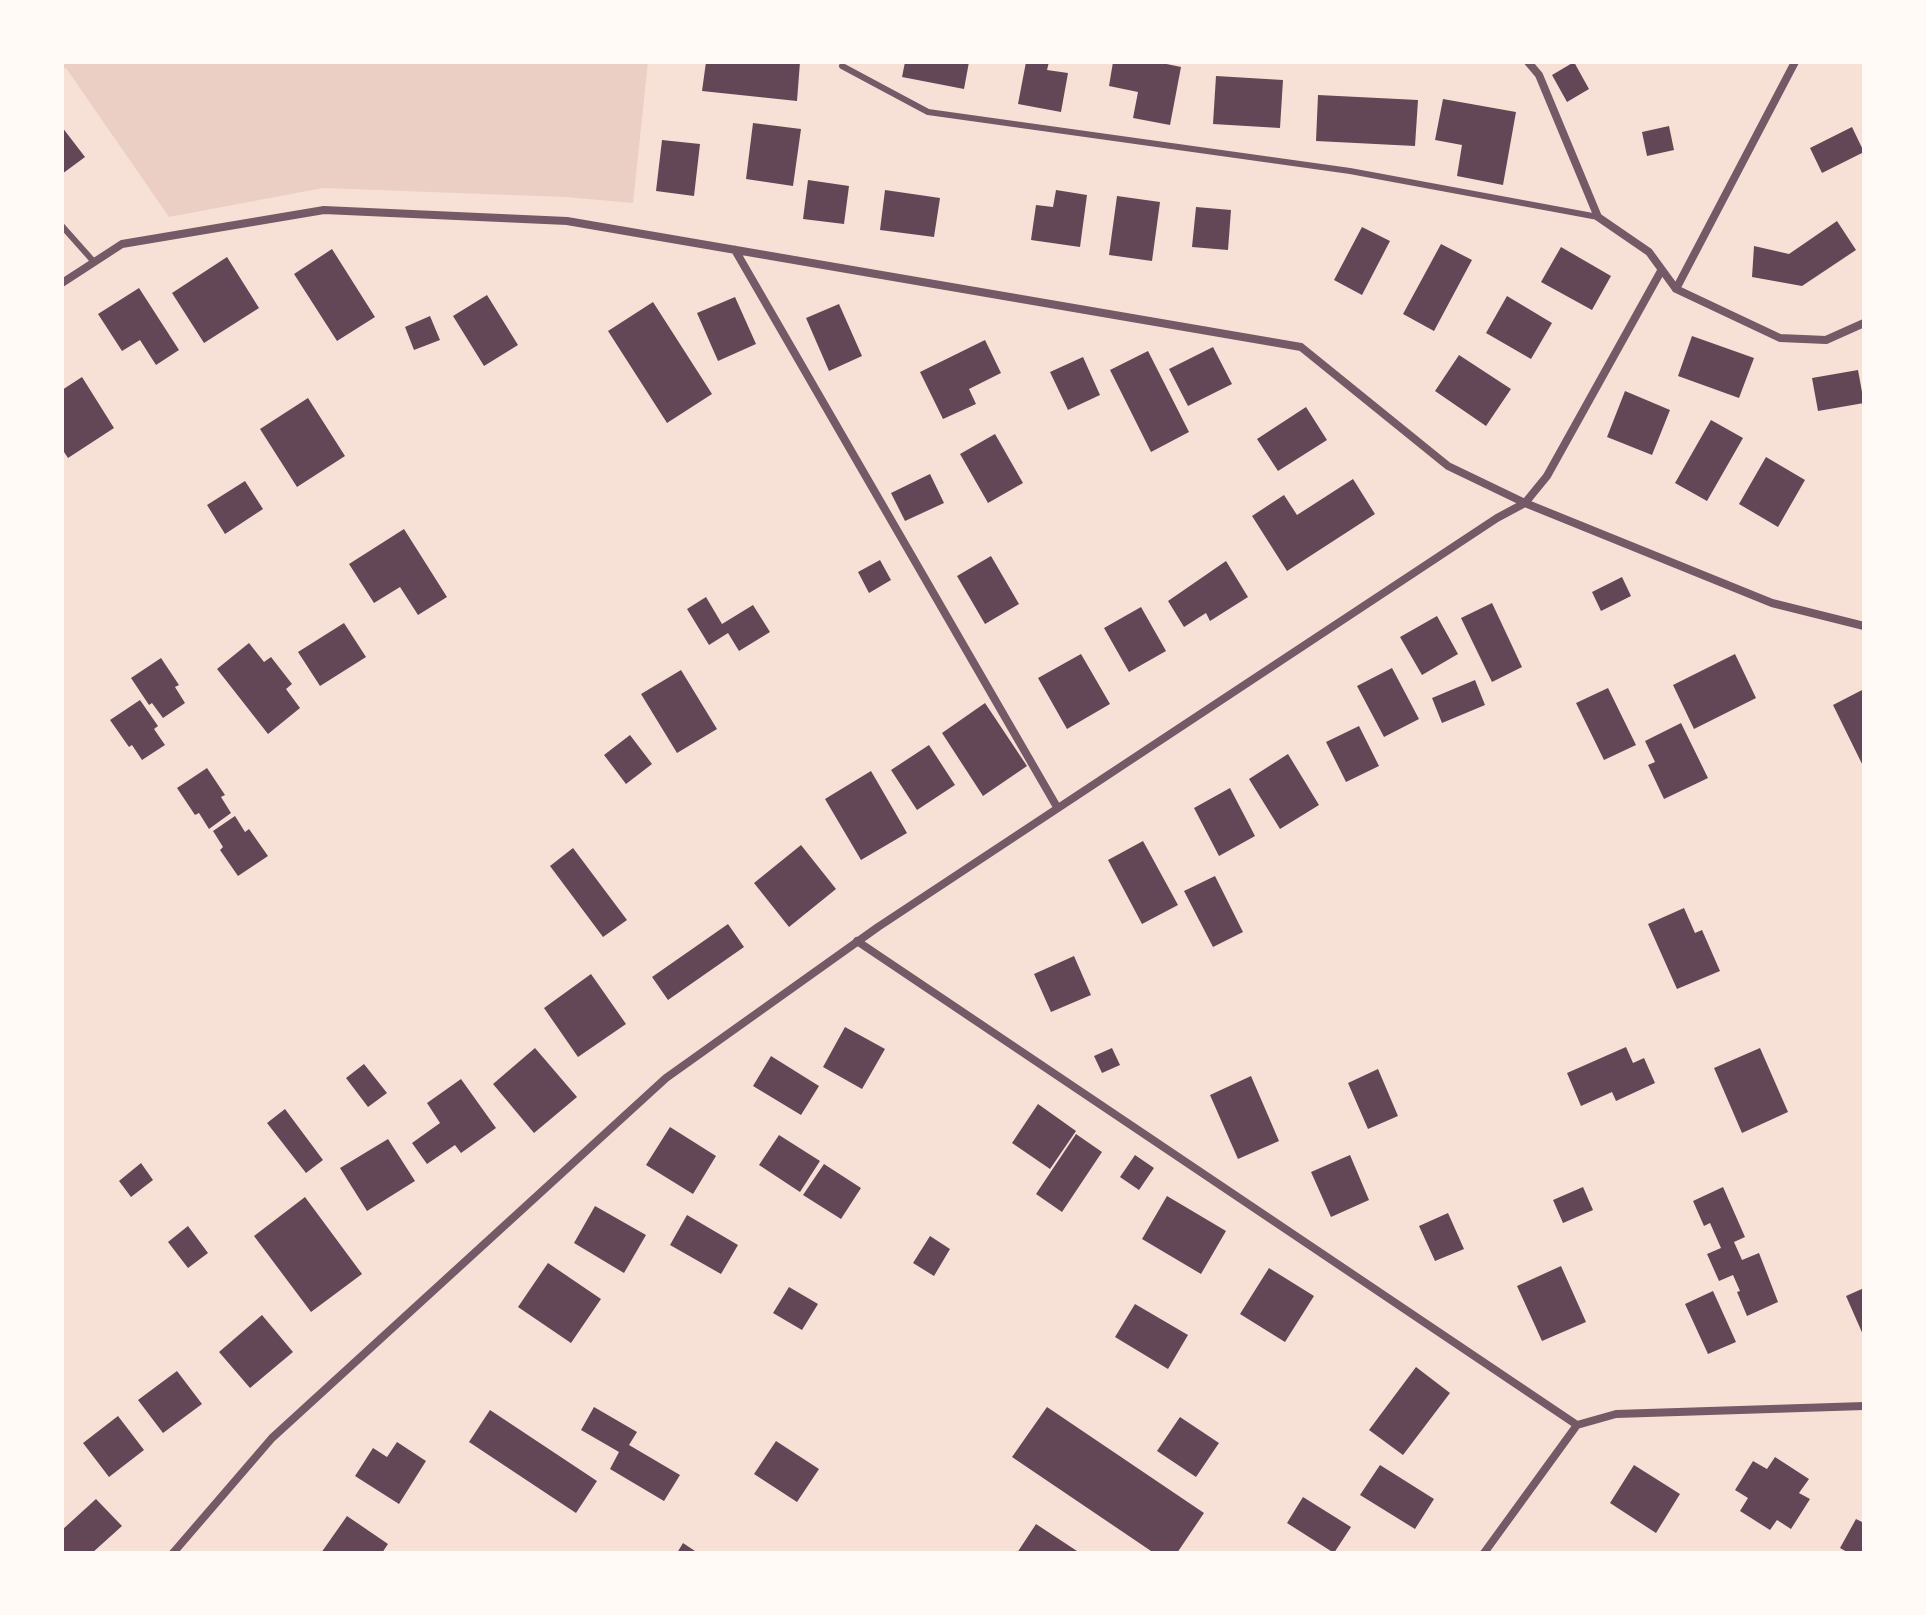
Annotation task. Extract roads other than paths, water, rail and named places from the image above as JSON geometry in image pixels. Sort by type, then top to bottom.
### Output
[{"type":"street","points":[[1528,62],[1539,75],[1598,217],[1649,252],[1676,289],[1780,338],[1826,340],[1864,323]]},
{"type":"street","points":[[1676,289],[1795,62]]},
{"type":"street","points":[[62,283],[122,244],[324,210],[567,221],[1301,347],[1448,466],[1525,503],[1772,603],[1864,626]]},
{"type":"street","points":[[735,250],[1057,807]]},
{"type":"street","points":[[173,1553],[272,1438],[666,1078],[857,941],[1057,807],[1497,518],[1525,503],[1547,476],[1661,271]]},
{"type":"street","points":[[857,941],[1577,1425]]},
{"type":"street","points":[[1484,1553],[1577,1425],[1616,1414],[1864,1406]]},
{"type":"lane","points":[[842,66],[928,112],[1125,137],[1350,171],[1598,217]]},
{"type":"lane","points":[[62,226],[94,262]]}]
